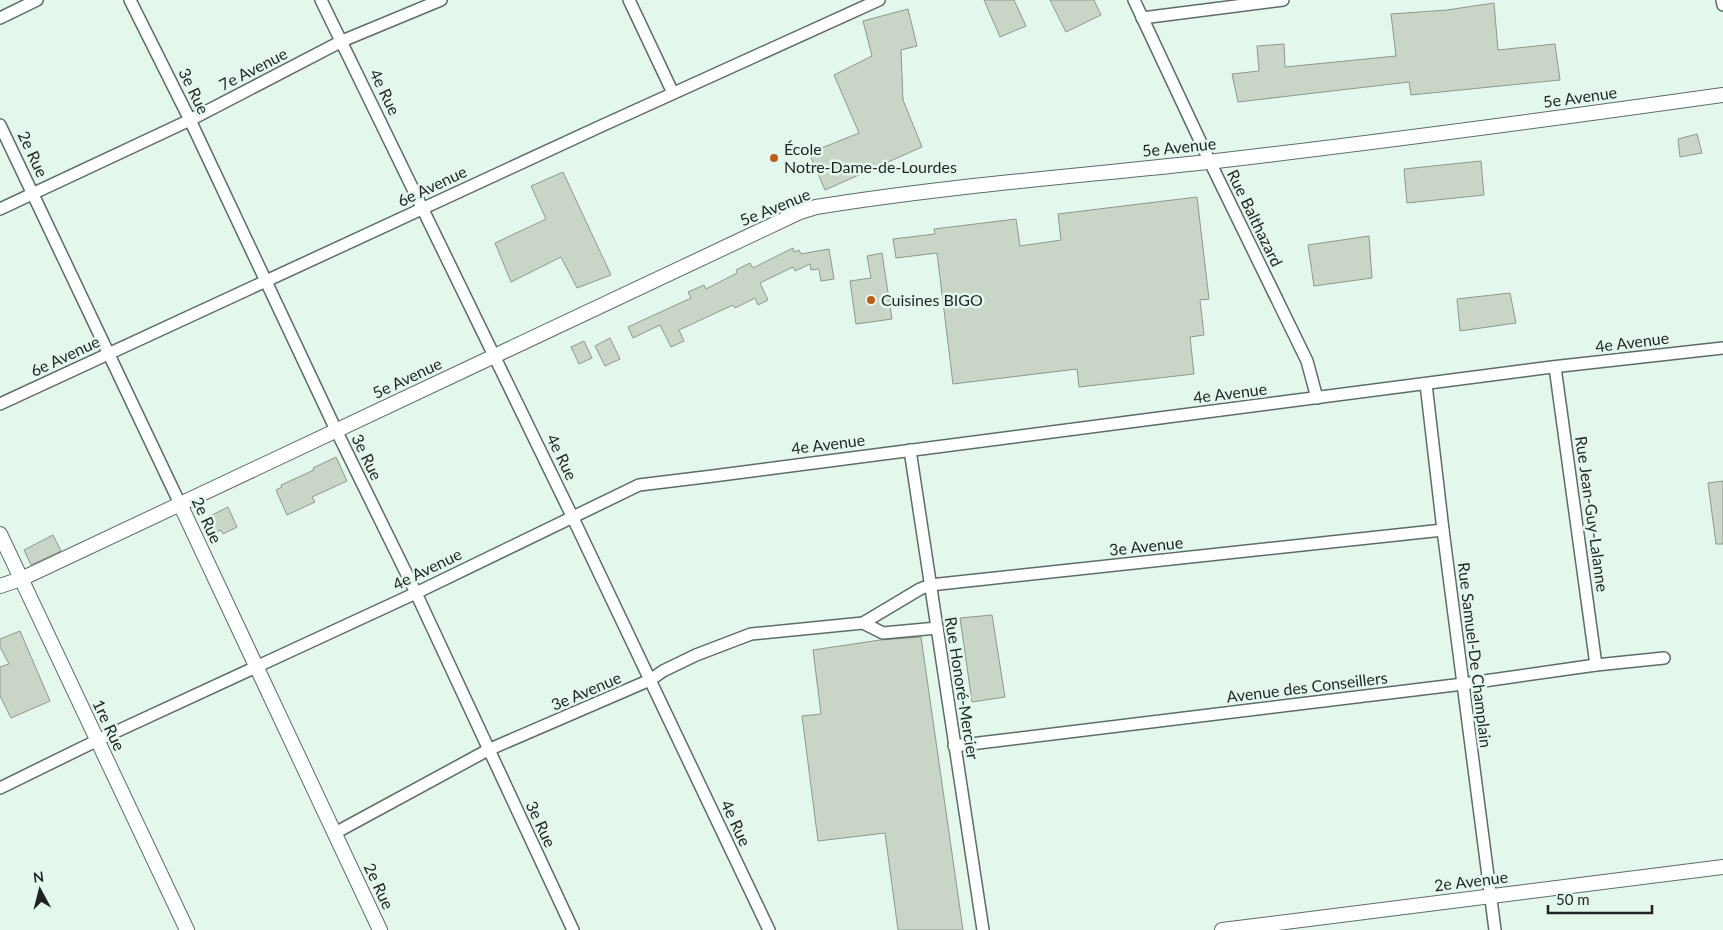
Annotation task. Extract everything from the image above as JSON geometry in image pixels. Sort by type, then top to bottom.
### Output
[{"type":"street","points":[[0,18],[37,0]]},
{"type":"street","name":"3e Rue","points":[[130,0],[190,120],[336,430],[416,593],[573,930]]},
{"type":"street","name":"4e Rue","points":[[321,0],[495,355],[769,930]]},
{"type":"street","name":"7e Avenue","points":[[0,210],[190,120],[342,41],[441,0]]},
{"type":"street","points":[[629,0],[673,93]]},
{"type":"street","name":"6e Avenue","points":[[0,404],[673,93],[879,0]]},
{"type":"street","name":"Rue Balthazard","points":[[1134,0],[1307,361],[1317,398]]},
{"type":"street","points":[[1142,18],[1283,0]]},
{"type":"street","points":[[1722,0],[1723,4]]},
{"type":"street","name":"5e Avenue","points":[[0,586],[21,579],[800,212],[832,204],[942,190],[1210,162],[1723,95]]},
{"type":"street","name":"2e Rue","points":[[0,125],[380,930]]},
{"type":"street","name":"4e Avenue","points":[[0,788],[98,740],[416,593],[639,485],[1555,367],[1723,348]]},
{"type":"street","name":"Rue Jean-Guy-Lalanne","points":[[1555,367],[1596,665]]},
{"type":"street","name":"Rue Samuel-De Champlain","points":[[1426,384],[1462,684],[1495,930]]},
{"type":"street","name":"Rue Honoré-Mercier","points":[[910,450],[982,930]]},
{"type":"street","name":"3e Avenue","points":[[335,833],[488,750],[650,680],[663,671],[696,655],[751,634],[863,623],[930,585],[1443,530]]},
{"type":"street","name":"1re Rue","points":[[0,534],[187,930]]},
{"type":"street","name":"3e Avenue","points":[[863,623],[883,633],[937,628]]},
{"type":"street","name":"Avenue des Conseillers","points":[[954,746],[1664,658]]},
{"type":"street","name":"2e Avenue","points":[[1222,930],[1723,867]]},
{"type":"building","points":[[984,0],[1014,0],[1026,26],[1000,37]]},
{"type":"building","points":[[1050,0],[1094,0],[1101,15],[1066,32]]},
{"type":"building","points":[[1494,3],[1498,50],[1555,44],[1560,80],[1411,95],[1409,82],[1238,102],[1232,74],[1259,71],[1257,46],[1284,44],[1285,67],[1396,56],[1391,14],[1447,10]]},
{"type":"building","points":[[908,9],[917,46],[901,50],[903,100],[922,147],[825,190],[809,153],[859,133],[834,75],[872,56],[863,21]]},
{"type":"building","points":[[1697,134],[1702,153],[1680,157],[1678,139]]},
{"type":"building","points":[[1481,161],[1484,195],[1407,203],[1404,169]]},
{"type":"building","points":[[563,172],[611,275],[577,288],[561,257],[511,282],[495,243],[546,219],[531,186]]},
{"type":"building","points":[[1197,197],[1209,299],[1200,300],[1204,335],[1190,337],[1194,374],[1079,387],[1077,369],[953,384],[937,253],[896,258],[893,239],[935,234],[934,229],[1016,219],[1020,246],[1061,240],[1058,214]]},
{"type":"building","points":[[1369,236],[1372,278],[1314,286],[1308,245]]},
{"type":"building","points":[[793,248],[794,252],[799,250],[801,254],[829,249],[834,279],[821,281],[819,269],[811,270],[810,264],[795,271],[793,267],[760,283],[768,300],[758,305],[755,298],[735,308],[733,305],[679,330],[684,341],[671,347],[660,325],[633,338],[628,327],[691,298],[688,292],[704,285],[706,289],[737,273],[736,270],[750,263],[753,268]]},
{"type":"building","name":"Cuisines BIGO","points":[[882,253],[892,319],[856,324],[850,281],[871,278],[867,256]]},
{"type":"building","points":[[1510,293],[1516,323],[1460,331],[1457,299]]},
{"type":"building","points":[[610,338],[620,359],[605,366],[595,346]]},
{"type":"building","points":[[584,341],[592,358],[579,364],[571,347]]},
{"type":"building","points":[[336,457],[347,481],[312,497],[315,502],[287,515],[276,490],[282,487],[281,485],[314,470],[313,468]]},
{"type":"building","points":[[1723,481],[1723,544],[1716,544],[1708,483]]},
{"type":"building","points":[[228,507],[237,527],[223,534],[221,530],[213,534],[206,518]]},
{"type":"building","points":[[53,535],[61,551],[31,565],[24,550]]},
{"type":"building","points":[[992,615],[1005,697],[972,702],[960,618]]},
{"type":"building","points":[[20,631],[50,701],[11,718],[0,696],[0,667],[9,664],[0,647],[0,639]]},
{"type":"building","points":[[921,637],[963,930],[898,930],[885,833],[818,841],[802,716],[821,714],[813,650],[880,640]]},
{"type":"place","name":"École Notre-Dame-de-Lourdes","points":[[774,158]]},
{"type":"place","name":"Cuisines BIGO","points":[[871,300]]}]
